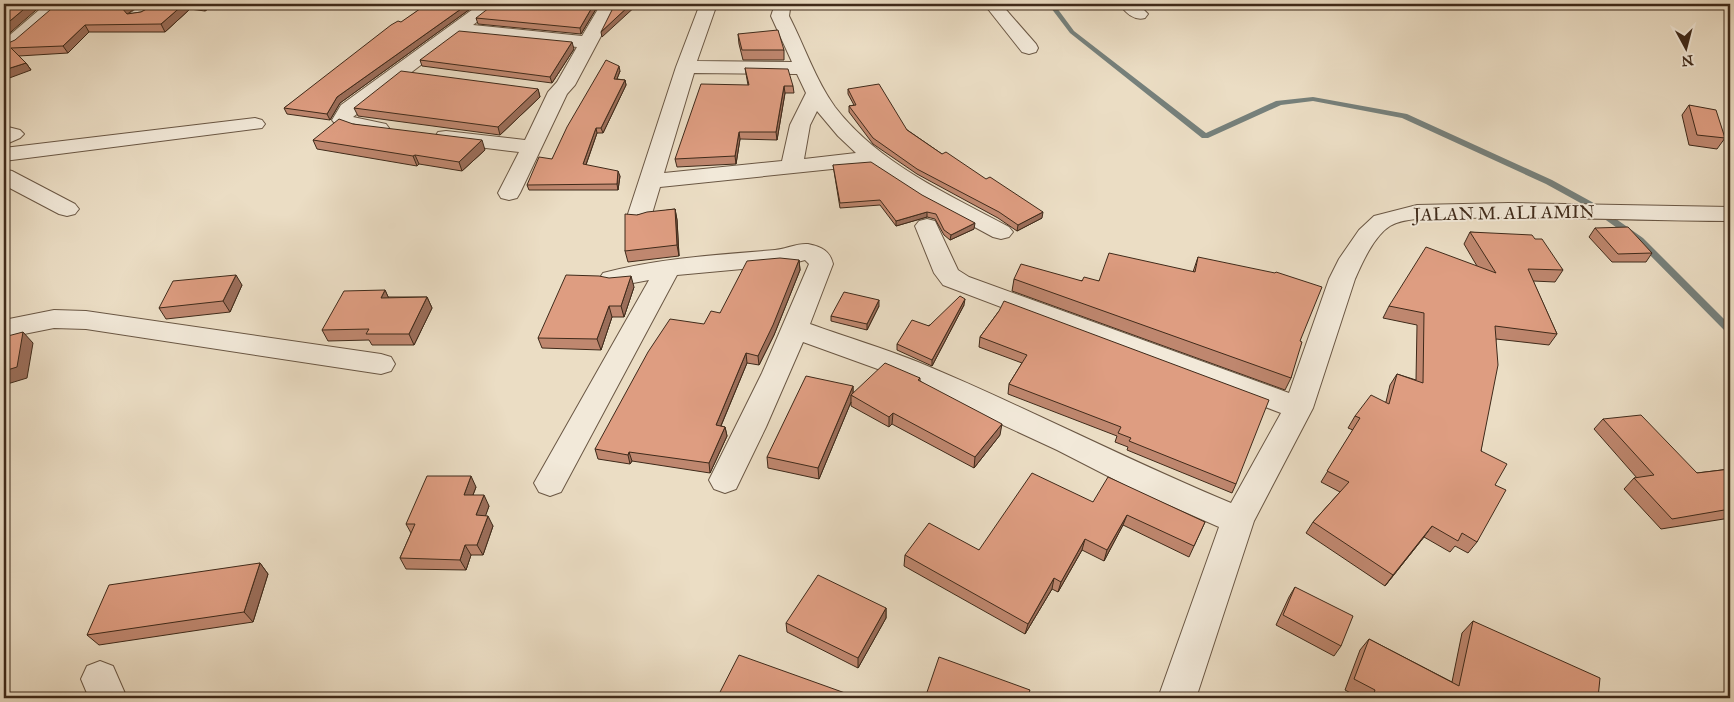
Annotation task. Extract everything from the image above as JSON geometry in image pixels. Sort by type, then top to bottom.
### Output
[{"type":"street","points":[[4,48],[15,41],[56,4]]},
{"type":"street","points":[[137,15],[155,4]]},
{"type":"street","points":[[395,130],[357,125],[342,120],[342,117],[348,109],[490,4]]},
{"type":"street","points":[[509,193],[558,92],[565,85],[609,4]]},
{"type":"street","points":[[639,217],[686,67],[708,4]]},
{"type":"street","points":[[992,4],[1029,48]]},
{"type":"street","points":[[781,5],[780,16],[816,93],[848,135],[894,171],[1001,232]]},
{"type":"street","points":[[455,30],[588,42]]},
{"type":"street","points":[[686,67],[805,68]]},
{"type":"street","points":[[400,71],[430,75]]},
{"type":"street","points":[[538,90],[558,92]]},
{"type":"street","points":[[792,166],[800,125],[816,93]]},
{"type":"street","points":[[4,154],[255,124]]},
{"type":"street","points":[[4,132],[12,134],[4,139]]},
{"type":"street","points":[[424,134],[532,147]]},
{"type":"street","points":[[650,181],[875,158]]},
{"type":"street","points":[[4,176],[67,209]]},
{"type":"street","name":"JALAN M. ALI AMIN","points":[[1177,698],[1238,520],[1298,408],[1351,258],[1382,221],[1417,212],[1509,210],[1730,214]]},
{"type":"street","points":[[927,226],[947,273],[952,279],[960,283],[1298,408]]},
{"type":"street","points":[[612,279],[668,268],[786,257],[799,251],[813,252],[819,257],[821,264],[796,328],[749,434],[725,480]]},
{"type":"street","points":[[550,483],[668,268]]},
{"type":"street","points":[[4,329],[54,319],[86,320],[381,364]]},
{"type":"street","points":[[796,328],[907,369],[1068,442],[1146,481],[1238,520]]},
{"type":"building","points":[[4,4],[30,4],[4,26]]},
{"type":"building","points":[[57,4],[127,4],[122,8],[127,14],[141,12],[156,4],[184,4],[161,24],[85,25],[63,46],[11,48],[26,63],[4,70],[4,45],[15,40]]},
{"type":"building","points":[[427,4],[468,4],[337,97],[327,114],[284,108],[391,25],[398,21],[401,22]]},
{"type":"building","points":[[494,4],[594,4],[580,28],[476,18]]},
{"type":"building","points":[[615,4],[631,4],[601,32]]},
{"type":"building","points":[[778,30],[784,50],[742,50],[738,34]]},
{"type":"building","points":[[459,31],[572,42],[550,77],[420,60]]},
{"type":"building","points":[[606,60],[619,66],[614,79],[625,80],[601,128],[596,128],[583,164],[618,171],[617,184],[527,185],[539,157],[552,159],[567,127]]},
{"type":"building","points":[[745,68],[788,69],[793,86],[784,86],[776,132],[739,132],[735,156],[675,159],[701,84],[749,85]]},
{"type":"building","points":[[401,71],[538,89],[498,127],[354,108]]},
{"type":"building","points":[[879,84],[907,130],[942,154],[946,152],[986,179],[990,177],[1043,212],[1018,225],[999,212],[917,169],[873,138],[849,106],[856,105],[848,89]]},
{"type":"building","points":[[1689,105],[1716,110],[1725,138],[1697,135]]},
{"type":"building","points":[[339,119],[353,124],[482,140],[459,162],[313,140]]},
{"type":"building","points":[[871,162],[922,195],[975,223],[951,235],[944,230],[936,214],[927,212],[896,221],[880,200],[840,203],[833,165]]},
{"type":"building","points":[[675,209],[677,245],[625,251],[625,214],[637,215]]},
{"type":"building","points":[[1628,227],[1652,253],[1618,254],[1595,228]]},
{"type":"building","points":[[1470,232],[1532,235],[1535,239],[1542,239],[1563,270],[1528,269],[1557,334],[1495,326],[1498,365],[1481,451],[1507,464],[1495,485],[1506,490],[1477,542],[1462,533],[1458,541],[1432,526],[1393,575],[1313,522],[1349,482],[1327,471],[1360,418],[1355,416],[1371,395],[1389,404],[1397,374],[1423,383],[1424,313],[1389,306],[1426,247],[1496,273]]},
{"type":"building","points":[[1109,253],[1195,272],[1198,257],[1276,272],[1322,287],[1300,341],[1302,342],[1291,378],[1014,279],[1021,264],[1082,281],[1084,277],[1099,281]]},
{"type":"building","points":[[780,258],[799,260],[773,325],[758,356],[746,353],[716,425],[725,427],[709,463],[629,452],[628,455],[595,449],[648,352],[670,319],[704,324],[711,311],[720,313],[747,261]]},
{"type":"building","points":[[236,275],[223,301],[159,308],[173,281]]},
{"type":"building","points":[[566,275],[609,278],[631,276],[621,306],[609,306],[597,339],[538,338]]},
{"type":"building","points":[[385,290],[381,298],[427,297],[409,334],[366,334],[369,329],[322,330],[344,291]]},
{"type":"building","points":[[844,292],[879,300],[867,324],[831,316]]},
{"type":"building","points":[[960,296],[965,299],[932,360],[897,344],[912,320],[929,326]]},
{"type":"building","points":[[1004,301],[1269,400],[1236,484],[1129,441],[1131,438],[1118,433],[1121,427],[1009,384],[1027,355],[980,337]]},
{"type":"building","points":[[23,332],[17,367],[4,371],[4,337]]},
{"type":"building","points":[[885,363],[920,378],[918,380],[1002,424],[975,457],[893,413],[889,417],[851,395]]},
{"type":"building","points":[[806,376],[853,386],[818,468],[767,457]]},
{"type":"building","points":[[1641,415],[1697,473],[1730,469],[1730,509],[1672,519],[1634,478],[1654,475],[1603,419]]},
{"type":"building","points":[[1032,473],[1093,502],[1108,477],[1205,522],[1194,546],[1127,515],[1107,550],[1085,539],[1061,582],[1054,578],[1028,624],[905,555],[929,523],[979,550]]},
{"type":"building","points":[[427,476],[471,476],[464,495],[484,495],[476,515],[488,516],[477,545],[465,545],[460,560],[400,558],[415,524],[406,524]]},
{"type":"building","points":[[260,563],[244,612],[87,635],[109,585]]},
{"type":"building","points":[[818,575],[886,608],[858,658],[786,623]]},
{"type":"building","points":[[1295,587],[1353,616],[1341,646],[1283,615]]},
{"type":"building","points":[[1473,621],[1600,678],[1598,698],[1372,698],[1375,690],[1354,679],[1369,639],[1459,686]]},
{"type":"building","points":[[739,655],[859,698],[717,698]]},
{"type":"building","points":[[939,657],[1030,690],[1027,698],[925,698]]},
{"type":"waterway","points":[[1051,4],[1072,32],[1205,136],[1279,103],[1313,99],[1404,116],[1549,182],[1589,204],[1640,240],[1730,331]]}]
